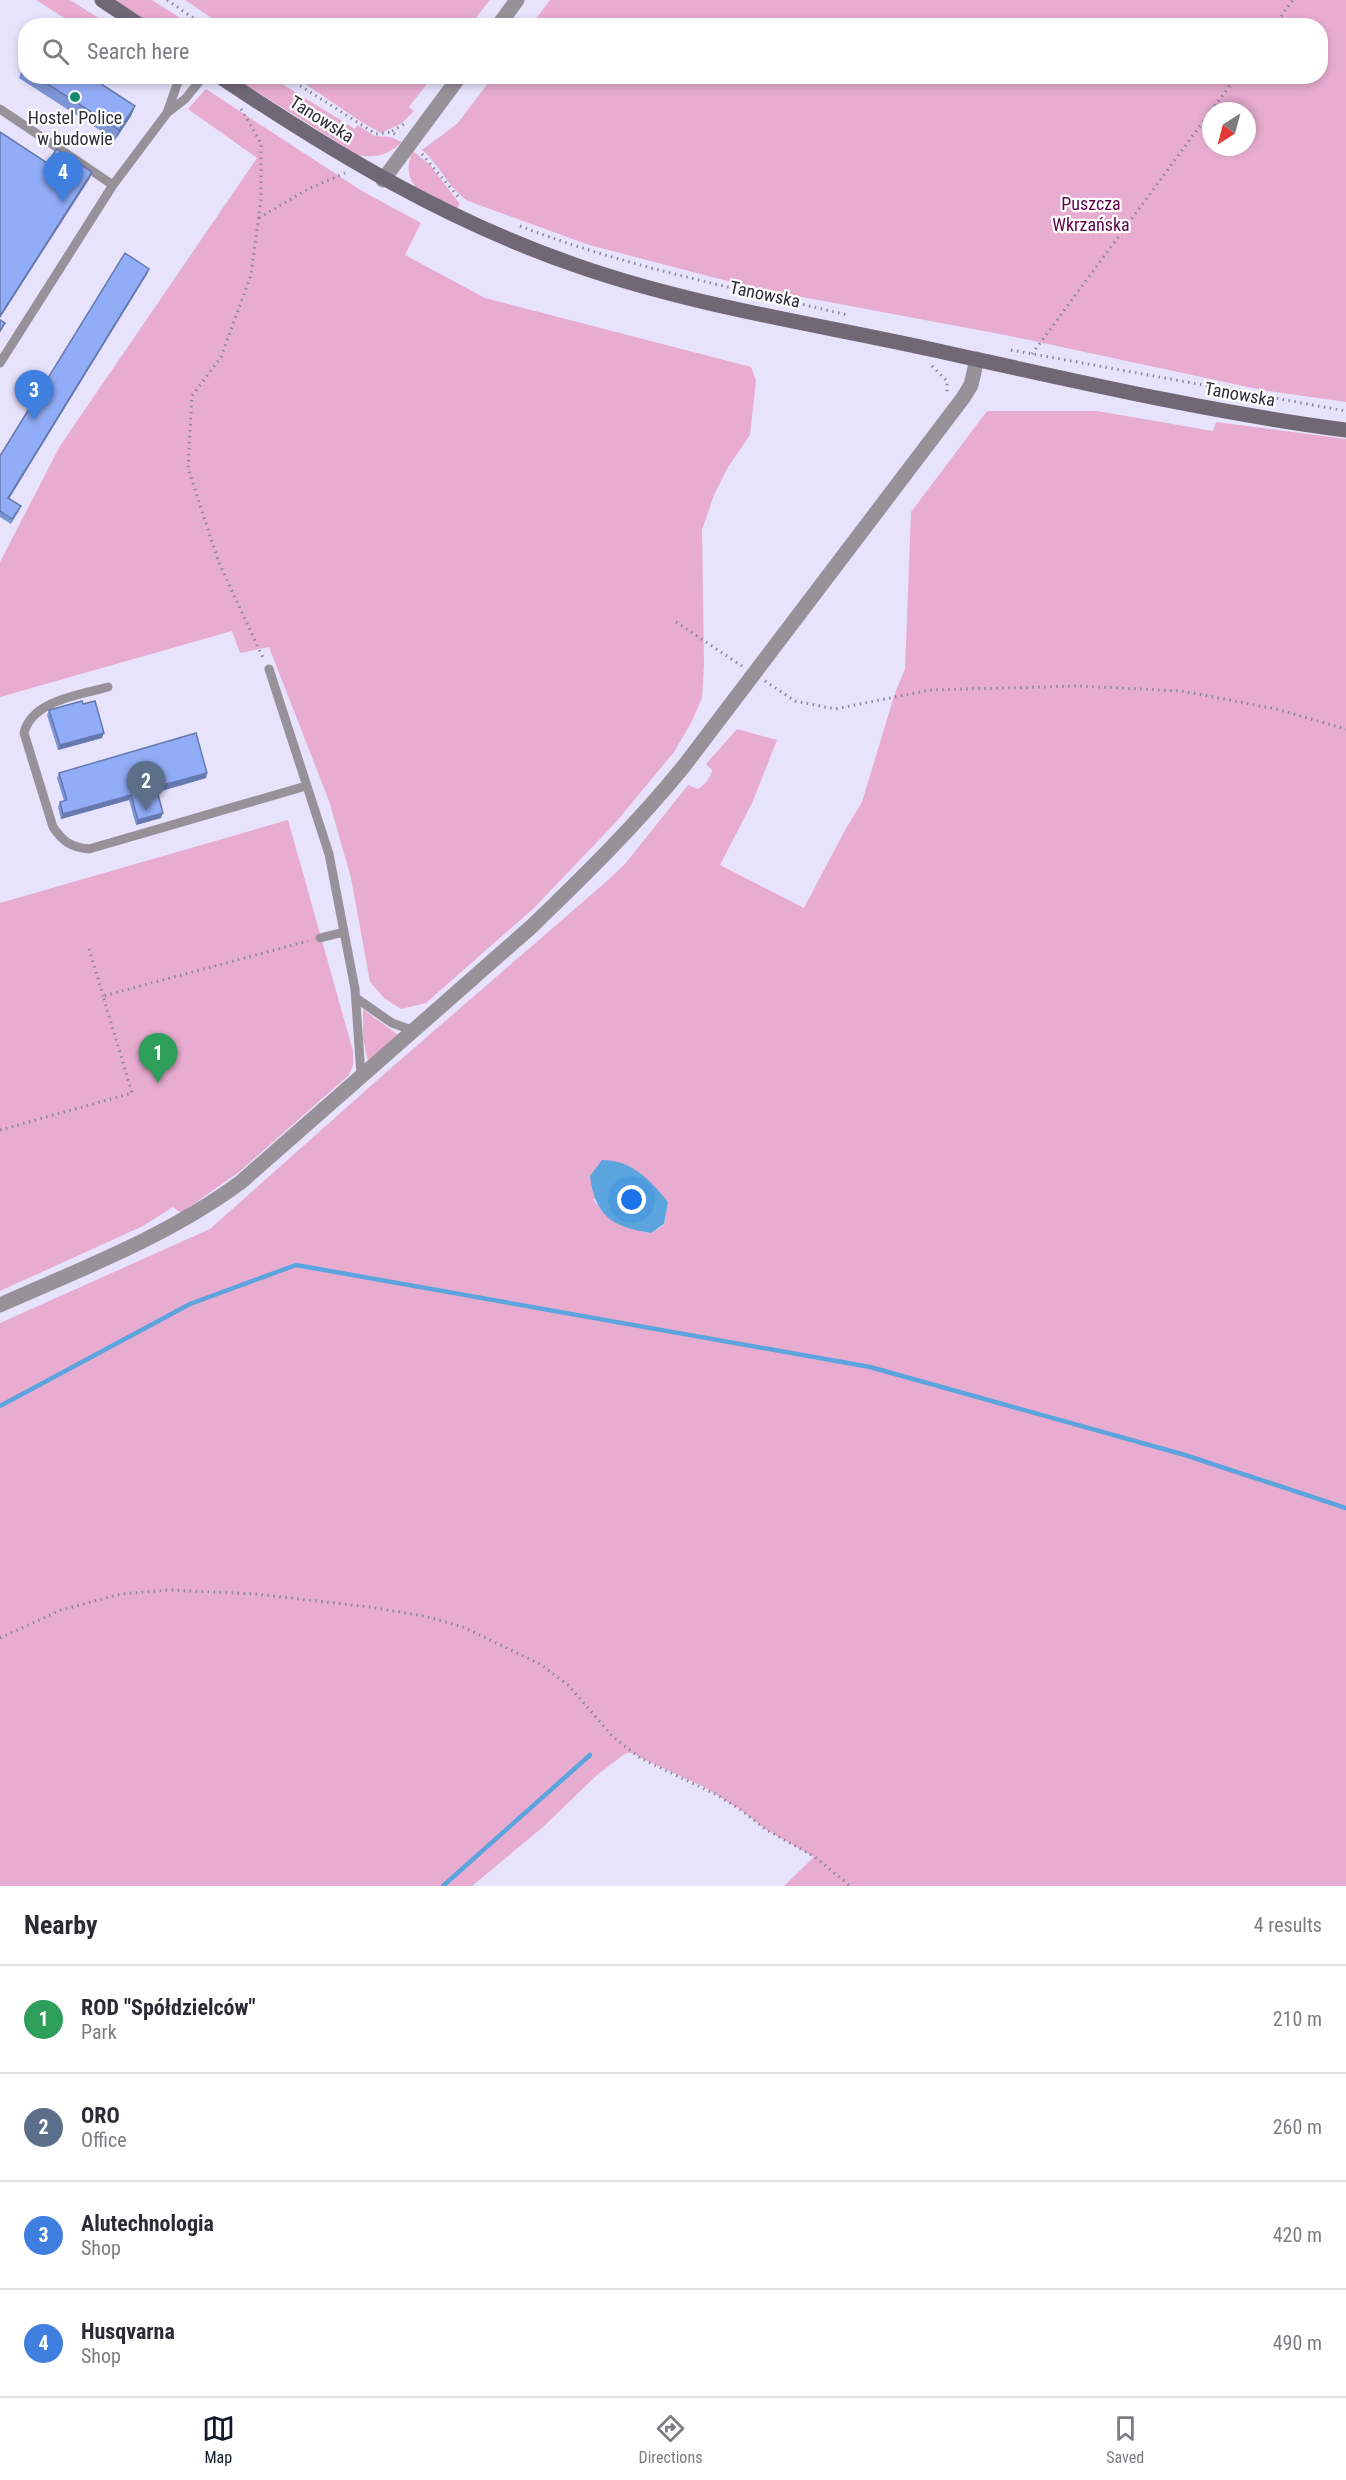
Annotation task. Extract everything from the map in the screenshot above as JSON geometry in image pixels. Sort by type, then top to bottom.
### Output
[{"type":"main road","points":[[102,0],[129,18]]},
{"type":"main road","name":"Tanowska","points":[[230,84],[383,180],[494,234],[582,267],[705,301],[1020,369],[1202,407],[1346,430]]},
{"type":"street","points":[[504,18],[517,0]]},
{"type":"street","points":[[383,180],[454,84]]},
{"type":"street","points":[[0,1305],[157,1235],[199,1212],[249,1176],[530,928],[586,873],[670,784],[761,675],[963,398],[971,385],[977,359]]},
{"type":"lane","points":[[167,113],[177,84]]},
{"type":"lane","points":[[0,363],[113,184],[167,113],[185,99],[197,84]]},
{"type":"lane","points":[[0,110],[113,184]]},
{"type":"lane","points":[[269,669],[329,854],[356,998],[361,1075]]},
{"type":"lane","points":[[108,687],[46,706],[30,720],[24,733],[53,827],[61,840],[75,848],[89,849],[306,786]]},
{"type":"lane","points":[[320,938],[344,932]]},
{"type":"lane","points":[[356,998],[393,1023],[412,1030]]},
{"type":"path","points":[[167,0],[193,18]]},
{"type":"path","points":[[1280,18],[1293,0]]},
{"type":"path","points":[[298,84],[376,134],[391,132],[409,144],[426,157],[455,195],[465,203]]},
{"type":"path","points":[[1218,102],[1231,84]]},
{"type":"path","points":[[233,86],[232,94],[261,143],[259,218],[250,275],[221,357],[192,396],[188,468],[219,563],[269,669]]},
{"type":"path","points":[[1020,369],[1202,123]]},
{"type":"path","points":[[259,218],[308,189],[361,166]]},
{"type":"path","points":[[513,223],[553,239],[645,266],[853,316]]},
{"type":"path","points":[[931,349],[931,364],[947,381],[948,398]]},
{"type":"path","points":[[1010,350],[1346,411]]},
{"type":"path","points":[[676,622],[761,675],[795,702],[835,709],[930,690],[1079,686],[1182,691],[1276,709],[1346,729]]},
{"type":"path","points":[[103,996],[320,938]]},
{"type":"path","points":[[0,1130],[132,1093],[89,949]]},
{"type":"path","points":[[0,1638],[61,1610],[121,1594],[170,1590],[256,1594],[369,1607],[463,1627],[540,1665],[568,1685],[613,1737],[640,1758],[717,1795],[765,1829],[814,1857],[850,1886]]},
{"type":"green space","points":[[36,0],[70,0],[99,18],[64,18]]},
{"type":"green space","points":[[114,0],[152,0],[180,18],[142,18]]},
{"type":"green space","points":[[185,0],[490,0],[476,18],[212,18]]},
{"type":"green space","name":"Puszcza Wkrzańska","points":[[550,0],[1346,0],[1346,402],[1262,390],[1005,335],[754,288],[589,245],[468,201],[455,190],[422,150],[457,124],[488,84],[1328,84],[1328,18],[536,18]]},
{"type":"green space","points":[[244,84],[282,84],[355,129],[357,125],[375,136],[391,137],[402,142],[382,155],[358,155]]},
{"type":"green space","points":[[305,84],[427,84],[409,107],[414,111],[402,123],[381,133]]},
{"type":"green space","points":[[206,89],[362,191],[421,223],[405,255],[485,298],[751,367],[756,380],[750,435],[728,467],[714,495],[702,530],[704,665],[702,698],[691,723],[674,752],[616,822],[534,908],[426,1003],[401,1009],[384,998],[370,982],[351,878],[329,801],[269,647],[240,653],[232,631],[0,697],[0,562],[60,446],[257,158],[188,109]]},
{"type":"green space","points":[[413,151],[430,165],[460,204],[457,209],[417,189],[411,180],[409,171],[409,161]]},
{"type":"green space","points":[[987,411],[1097,411],[1213,431],[1216,422],[1346,439],[1346,1886],[784,1886],[814,1857],[765,1829],[741,1810],[704,1787],[633,1753],[626,1753],[597,1775],[543,1827],[472,1886],[0,1886],[0,1323],[210,1229],[625,864],[688,785],[698,789],[703,786],[712,770],[706,764],[737,729],[777,740],[752,803],[720,865],[804,908],[862,802],[895,693],[905,669],[911,512]],"holes":[[[593,1199],[668,1201],[664,1225],[651,1233],[625,1227],[611,1219]]]},
{"type":"green space","points":[[288,820],[353,1051],[353,1065],[349,1075],[239,1172],[181,1213],[173,1207],[143,1226],[0,1291],[0,903]]},
{"type":"green space","points":[[363,1009],[398,1035],[368,1061],[363,1039]]},
{"type":"water","points":[[602,1160],[631,1167],[654,1186],[668,1202],[664,1224],[651,1233],[637,1230],[616,1223],[601,1210],[592,1190],[590,1176]]},
{"type":"building","points":[[47,84],[101,84],[135,106],[119,130]]},
{"type":"building","points":[[0,132],[47,163],[57,149],[92,172],[0,316]]},
{"type":"building","points":[[125,253],[149,269],[8,498],[21,506],[12,519],[0,511],[0,456]]},
{"type":"building","points":[[0,320],[5,323],[0,331]]},
{"type":"building","points":[[82,701],[83,704],[95,701],[104,733],[60,745],[49,710]]},
{"type":"building","points":[[196,733],[207,773],[156,787],[163,813],[138,820],[131,795],[63,814],[60,802],[67,800],[59,773]]},
{"type":"waterway","points":[[0,1406],[190,1304],[296,1265],[870,1367],[1185,1455],[1346,1508]]},
{"type":"waterway","points":[[443,1886],[590,1755]]},
{"type":"place","name":"Hostel Police w budowie","points":[[75,97]]},
{"type":"place","name":"Husqvarna","points":[[63,202]]},
{"type":"place","name":"Alutechnologia","points":[[34,420]]},
{"type":"place","name":"ORO","points":[[146,811]]},
{"type":"place","name":"ROD \"Spółdzielców\"","points":[[158,1083]]}]
